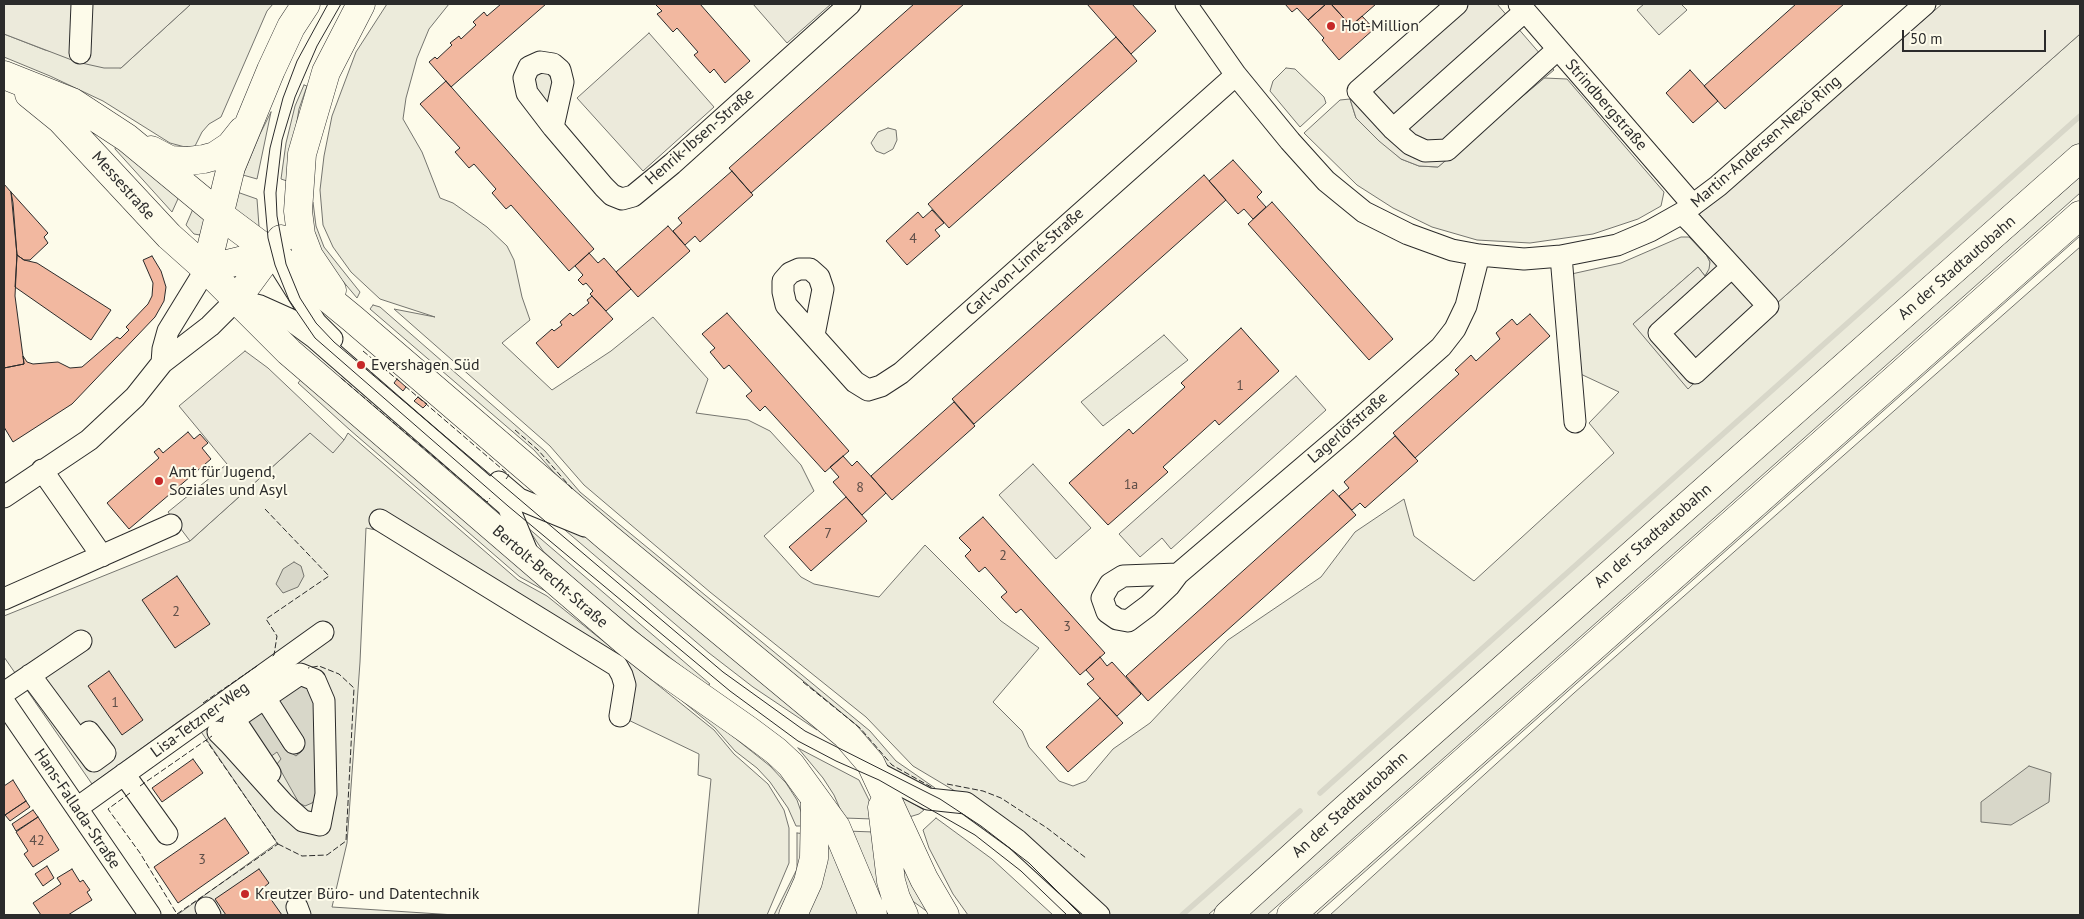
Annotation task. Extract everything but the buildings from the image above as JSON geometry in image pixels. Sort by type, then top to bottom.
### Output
[{"type":"main road","points":[[272,253],[206,269],[231,167],[290,28],[306,4]]},
{"type":"main road","points":[[354,320],[309,256],[302,235],[298,211],[302,154],[315,107],[326,72],[361,4]]},
{"type":"main road","name":"Messestraße","points":[[4,77],[72,102],[127,138],[219,214]]},
{"type":"main road","name":"Messestraße","points":[[4,77],[40,101],[61,120],[156,223],[206,269],[236,300]]},
{"type":"main road","points":[[127,138],[170,160],[189,162],[204,160],[215,156],[230,146],[251,119]]},
{"type":"main road","name":"An der Stadtautobahn","points":[[1228,915],[1353,801],[2080,158]]},
{"type":"main road","points":[[236,300],[272,253],[298,211]]},
{"type":"main road","points":[[219,214],[272,253],[354,320],[607,537],[846,735],[871,764],[924,879],[945,915]]},
{"type":"main road","points":[[1290,915],[2080,215]]},
{"type":"main road","name":"Bertolt-Brecht-Straße","points":[[236,300],[289,352],[531,561],[661,669],[776,751],[797,773],[836,827],[873,915]]},
{"type":"main road","points":[[879,780],[891,881],[904,915]]},
{"type":"main road","points":[[793,915],[808,882],[814,858],[815,800]]},
{"type":"street","points":[[80,53],[82,4]]},
{"type":"street","name":"Henrik-Ibsen-Straße","points":[[553,127],[612,195],[622,199],[634,196],[850,4]]},
{"type":"street","name":"Martin-Andersen-Nexö-Ring","points":[[1186,4],[1236,75],[1290,141],[1326,181],[1364,212],[1408,234],[1452,250],[1479,255],[1524,258],[1561,256],[1617,245],[1650,231],[1688,209],[1718,186],[1925,4]]},
{"type":"street","points":[[1456,4],[1358,91],[1393,129],[1410,144],[1426,151],[1447,150],[1558,49]]},
{"type":"street","points":[[1393,129],[1522,8]]},
{"type":"street","name":"Strindbergstraße","points":[[1522,8],[1558,49],[1732,266],[1768,306],[1695,373],[1659,333],[1732,266]]},
{"type":"street","name":"Carl-von-Linné-Straße","points":[[814,335],[855,382],[868,390],[881,386],[901,373],[1236,75]]},
{"type":"street","points":[[272,253],[316,323],[334,342],[519,499],[566,517],[607,537]]},
{"type":"street","name":"Lagerlöfstraße","points":[[1178,574],[1441,347],[1455,329],[1466,306],[1479,255]]},
{"type":"street","points":[[1561,256],[1576,422]]},
{"type":"street","points":[[162,364],[163,349],[168,331],[206,269]]},
{"type":"street","points":[[5,492],[89,440],[135,396],[162,364],[210,326],[236,300]]},
{"type":"street","points":[[42,470],[102,556]]},
{"type":"street","points":[[380,520],[617,666],[625,685],[620,716]]},
{"type":"street","points":[[4,600],[171,525]]},
{"type":"street","name":"Lisa-Tetzner-Weg","points":[[76,808],[323,632]]},
{"type":"street","points":[[4,693],[80,641]]},
{"type":"street","points":[[300,674],[314,680],[324,701],[326,794],[320,825],[303,821],[227,731],[265,698],[300,674]]},
{"type":"street","points":[[30,675],[78,740]]},
{"type":"street","points":[[265,698],[294,743]]},
{"type":"street","name":"Hans-Fallada-Straße","points":[[4,702],[150,915]]},
{"type":"street","points":[[124,774],[167,834]]},
{"type":"street","points":[[879,780],[928,799],[966,804],[1017,840],[1096,912]]},
{"type":"shaded area","points":[[4,4],[191,4],[121,68],[104,68],[77,62],[4,34]]},
{"type":"shaded area","points":[[191,4],[273,4],[267,11],[221,117],[209,124],[202,132],[195,146],[185,147],[170,143],[103,101],[4,57],[4,34],[45,50],[121,68]]},
{"type":"shaded area","points":[[387,4],[449,4],[429,29],[417,58],[406,98],[403,119],[422,152],[440,198],[453,203],[487,227],[507,246],[514,260],[522,297],[530,320],[502,343],[552,390],[611,351],[653,317],[708,379],[696,413],[748,420],[770,431],[801,465],[814,491],[764,536],[801,577],[814,584],[879,597],[925,545],[1001,621],[1039,648],[993,702],[1022,731],[1029,747],[1059,781],[1073,786],[1086,781],[1113,749],[1150,723],[1228,640],[1321,577],[1355,532],[1404,499],[1414,536],[1474,581],[1614,453],[1589,423],[1619,392],[1572,370],[1567,275],[1621,263],[1681,237],[1689,237],[1707,256],[1710,262],[1710,269],[1705,276],[1698,267],[1633,324],[1777,303],[2080,34],[2080,143],[1208,915],[1105,915],[970,800],[913,766],[866,717],[710,592],[584,485],[550,446],[394,309],[435,317],[380,299],[351,272],[333,247],[323,225],[320,190],[324,156],[332,116],[356,52]]},
{"type":"shaded area","points":[[753,4],[831,4],[787,43]]},
{"type":"shaded area","points":[[1457,4],[1497,4],[1554,70],[1438,167],[1419,166],[1401,159],[1379,141],[1356,118],[1350,99]]},
{"type":"shaded area","points":[[1644,4],[1681,4],[1687,10],[1659,35],[1637,10]]},
{"type":"shaded area","points":[[1942,4],[2080,4],[2080,34],[1777,303],[1688,389],[1633,324],[1698,267],[1705,276],[1710,262],[1707,256],[1721,239],[1699,214]]},
{"type":"shaded area","points":[[649,33],[714,107],[643,171],[577,98]]},
{"type":"shaded area","points":[[1286,68],[1295,69],[1324,97],[1326,103],[1300,127],[1270,91],[1273,81]]},
{"type":"shaded area","points":[[546,72],[553,82],[551,97],[547,101],[542,101],[533,79],[538,74]]},
{"type":"shaded area","points":[[1544,78],[1567,79],[1664,192],[1661,206],[1638,219],[1593,234],[1530,243],[1477,240],[1432,227],[1393,208],[1357,185],[1304,133],[1340,100],[1350,99],[1356,118],[1401,159],[1419,166],[1438,167]]},
{"type":"shaded area","points":[[304,85],[307,86],[299,109],[287,181],[281,179],[286,143],[295,106]]},
{"type":"shaded area","points":[[271,112],[257,179],[243,175],[260,134]]},
{"type":"shaded area","points":[[888,128],[896,130],[897,140],[893,149],[884,154],[876,151],[871,143],[878,132]]},
{"type":"shaded area","points":[[116,143],[182,190],[172,212],[115,149]]},
{"type":"shaded area","points":[[2080,177],[2080,193],[1267,915],[1245,915],[1735,481]]},
{"type":"shaded area","points":[[237,192],[257,199],[260,240],[231,216]]},
{"type":"shaded area","points":[[308,201],[313,202],[316,226],[324,247],[360,292],[357,298],[326,261],[313,238]]},
{"type":"shaded area","points":[[196,202],[208,215],[200,235],[194,234],[186,225]]},
{"type":"shaded area","points":[[2080,228],[2080,236],[1316,915],[1305,915]]},
{"type":"shaded area","points":[[2080,247],[2080,915],[1330,915],[1574,693]]},
{"type":"shaded area","points":[[373,305],[380,307],[545,451],[580,492],[870,731],[896,761],[935,788],[934,792],[889,767],[872,745],[575,496],[534,450],[370,309]]},
{"type":"shaded area","points":[[1164,335],[1188,360],[1103,426],[1081,402]]},
{"type":"shaded area","points":[[245,351],[268,368],[344,440],[333,453],[310,433],[190,541],[168,512],[227,464],[179,406]]},
{"type":"shaded area","points":[[304,376],[549,593],[520,577],[350,430],[298,383]]},
{"type":"shaded area","points":[[1296,376],[1326,410],[1171,549],[1162,538],[1140,557],[1119,534]]},
{"type":"shaded area","points":[[310,433],[344,440],[348,433],[518,580],[547,596],[714,730],[734,754],[768,784],[784,810],[789,828],[789,863],[767,915],[698,915],[711,779],[698,775],[699,754],[620,716],[622,675],[381,531],[366,528],[360,662],[347,843],[332,907],[455,915],[177,915],[277,843],[189,714],[92,784],[4,657],[4,616],[190,541]]},
{"type":"shaded area","points":[[1033,464],[1091,528],[1056,559],[999,495]]},
{"type":"shaded area","points":[[545,513],[575,523],[819,728],[817,730],[753,687],[709,653]]},
{"type":"shaded area","points":[[527,527],[710,684],[707,686],[583,587],[543,551]]},
{"type":"shaded area","points":[[294,562],[301,566],[304,576],[298,587],[283,593],[276,584],[283,569]]},
{"type":"shaded area","points":[[303,678],[316,698],[317,797],[312,803],[305,806],[299,803],[277,764],[281,759],[277,752],[270,757],[244,718],[262,706],[284,748],[296,756],[302,751],[300,739],[276,700]]},
{"type":"shaded area","points":[[675,695],[706,715],[770,766],[786,783],[797,800],[806,826],[796,826],[788,808],[770,782],[757,768],[735,751],[715,728]]},
{"type":"shaded area","points":[[798,748],[859,780],[869,800],[873,819],[844,818],[834,795],[823,778]]},
{"type":"shaded area","points":[[2029,766],[2051,773],[2049,802],[2011,825],[1981,822],[1981,802]]},
{"type":"shaded area","points":[[902,797],[924,810],[919,814],[906,818]]},
{"type":"shaded area","points":[[936,818],[992,859],[1053,915],[968,915],[953,894],[929,848],[923,830]]},
{"type":"shaded area","points":[[846,831],[874,832],[887,908],[881,910]]},
{"type":"shaded area","points":[[825,832],[861,915],[801,915]]},
{"type":"shaded area","points":[[897,832],[932,915],[907,897]]},
{"type":"shaded area","points":[[797,833],[807,834],[807,852],[780,915],[774,915],[797,869]]},
{"type":"waterway","points":[[1320,793],[2080,116]]},
{"type":"waterway","points":[[1182,915],[1300,811]]},
{"type":"tram line","points":[[328,4],[297,61],[283,98],[270,148],[264,192],[268,238],[275,265],[289,300],[315,338],[508,506],[730,691],[798,741],[836,761],[879,780],[975,835],[1021,871],[1067,915]]},
{"type":"tram line","points":[[341,4],[317,46],[295,97],[282,140],[276,193],[277,216],[286,264],[300,298],[316,323],[334,342],[723,672],[805,731],[940,799],[981,826],[1029,863],[1081,915]]},
{"type":"fence","points":[[363,351],[399,381]]},
{"type":"fence","points":[[341,378],[487,502],[490,498]]},
{"type":"fence","points":[[405,386],[509,475],[506,479]]},
{"type":"fence","points":[[515,430],[538,450],[574,491]]},
{"type":"fence","points":[[265,509],[329,576],[266,619],[277,636],[274,655],[271,657]]},
{"type":"fence","points":[[203,703],[257,666]]},
{"type":"fence","points":[[278,844],[302,856],[327,855],[346,841],[354,688],[339,674],[319,666],[308,668]]},
{"type":"fence","points":[[803,682],[860,728],[892,765],[933,788]]},
{"type":"fence","points":[[140,786],[212,736]]},
{"type":"fence","points":[[130,793],[108,809],[140,853],[177,914],[278,844],[206,740]]},
{"type":"fence","points":[[947,784],[983,791],[1001,798],[1047,828],[1086,858]]},
{"type":"place","name":"Hot-Million","points":[[1331,26]]},
{"type":"place","name":"Evershagen Süd","points":[[361,365]]},
{"type":"place","name":"Amt für Jugend, Soziales und Asyl","points":[[159,481]]},
{"type":"place","name":"Kreutzer Büro- und Datentechnik","points":[[245,894]]}]
